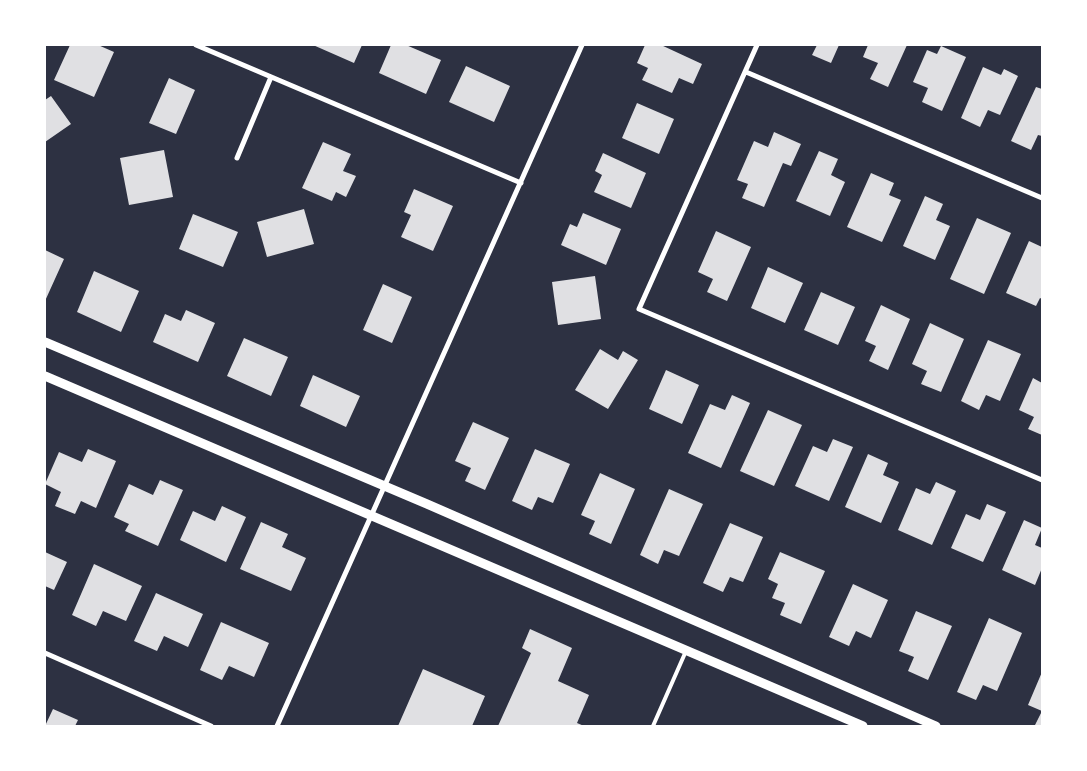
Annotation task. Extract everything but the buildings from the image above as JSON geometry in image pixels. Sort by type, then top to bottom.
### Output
[{"type":"street","points":[[196,45],[521,183]]},
{"type":"street","points":[[277,726],[582,45]]},
{"type":"street","points":[[757,45],[638,310],[1042,480]]},
{"type":"street","points":[[746,72],[1042,198]]},
{"type":"street","points":[[237,158],[271,77]]},
{"type":"street","points":[[45,342],[385,486],[936,726]]},
{"type":"street","points":[[45,376],[863,726]]},
{"type":"street","points":[[45,653],[211,726]]},
{"type":"lane","points":[[653,726],[686,651]]}]
